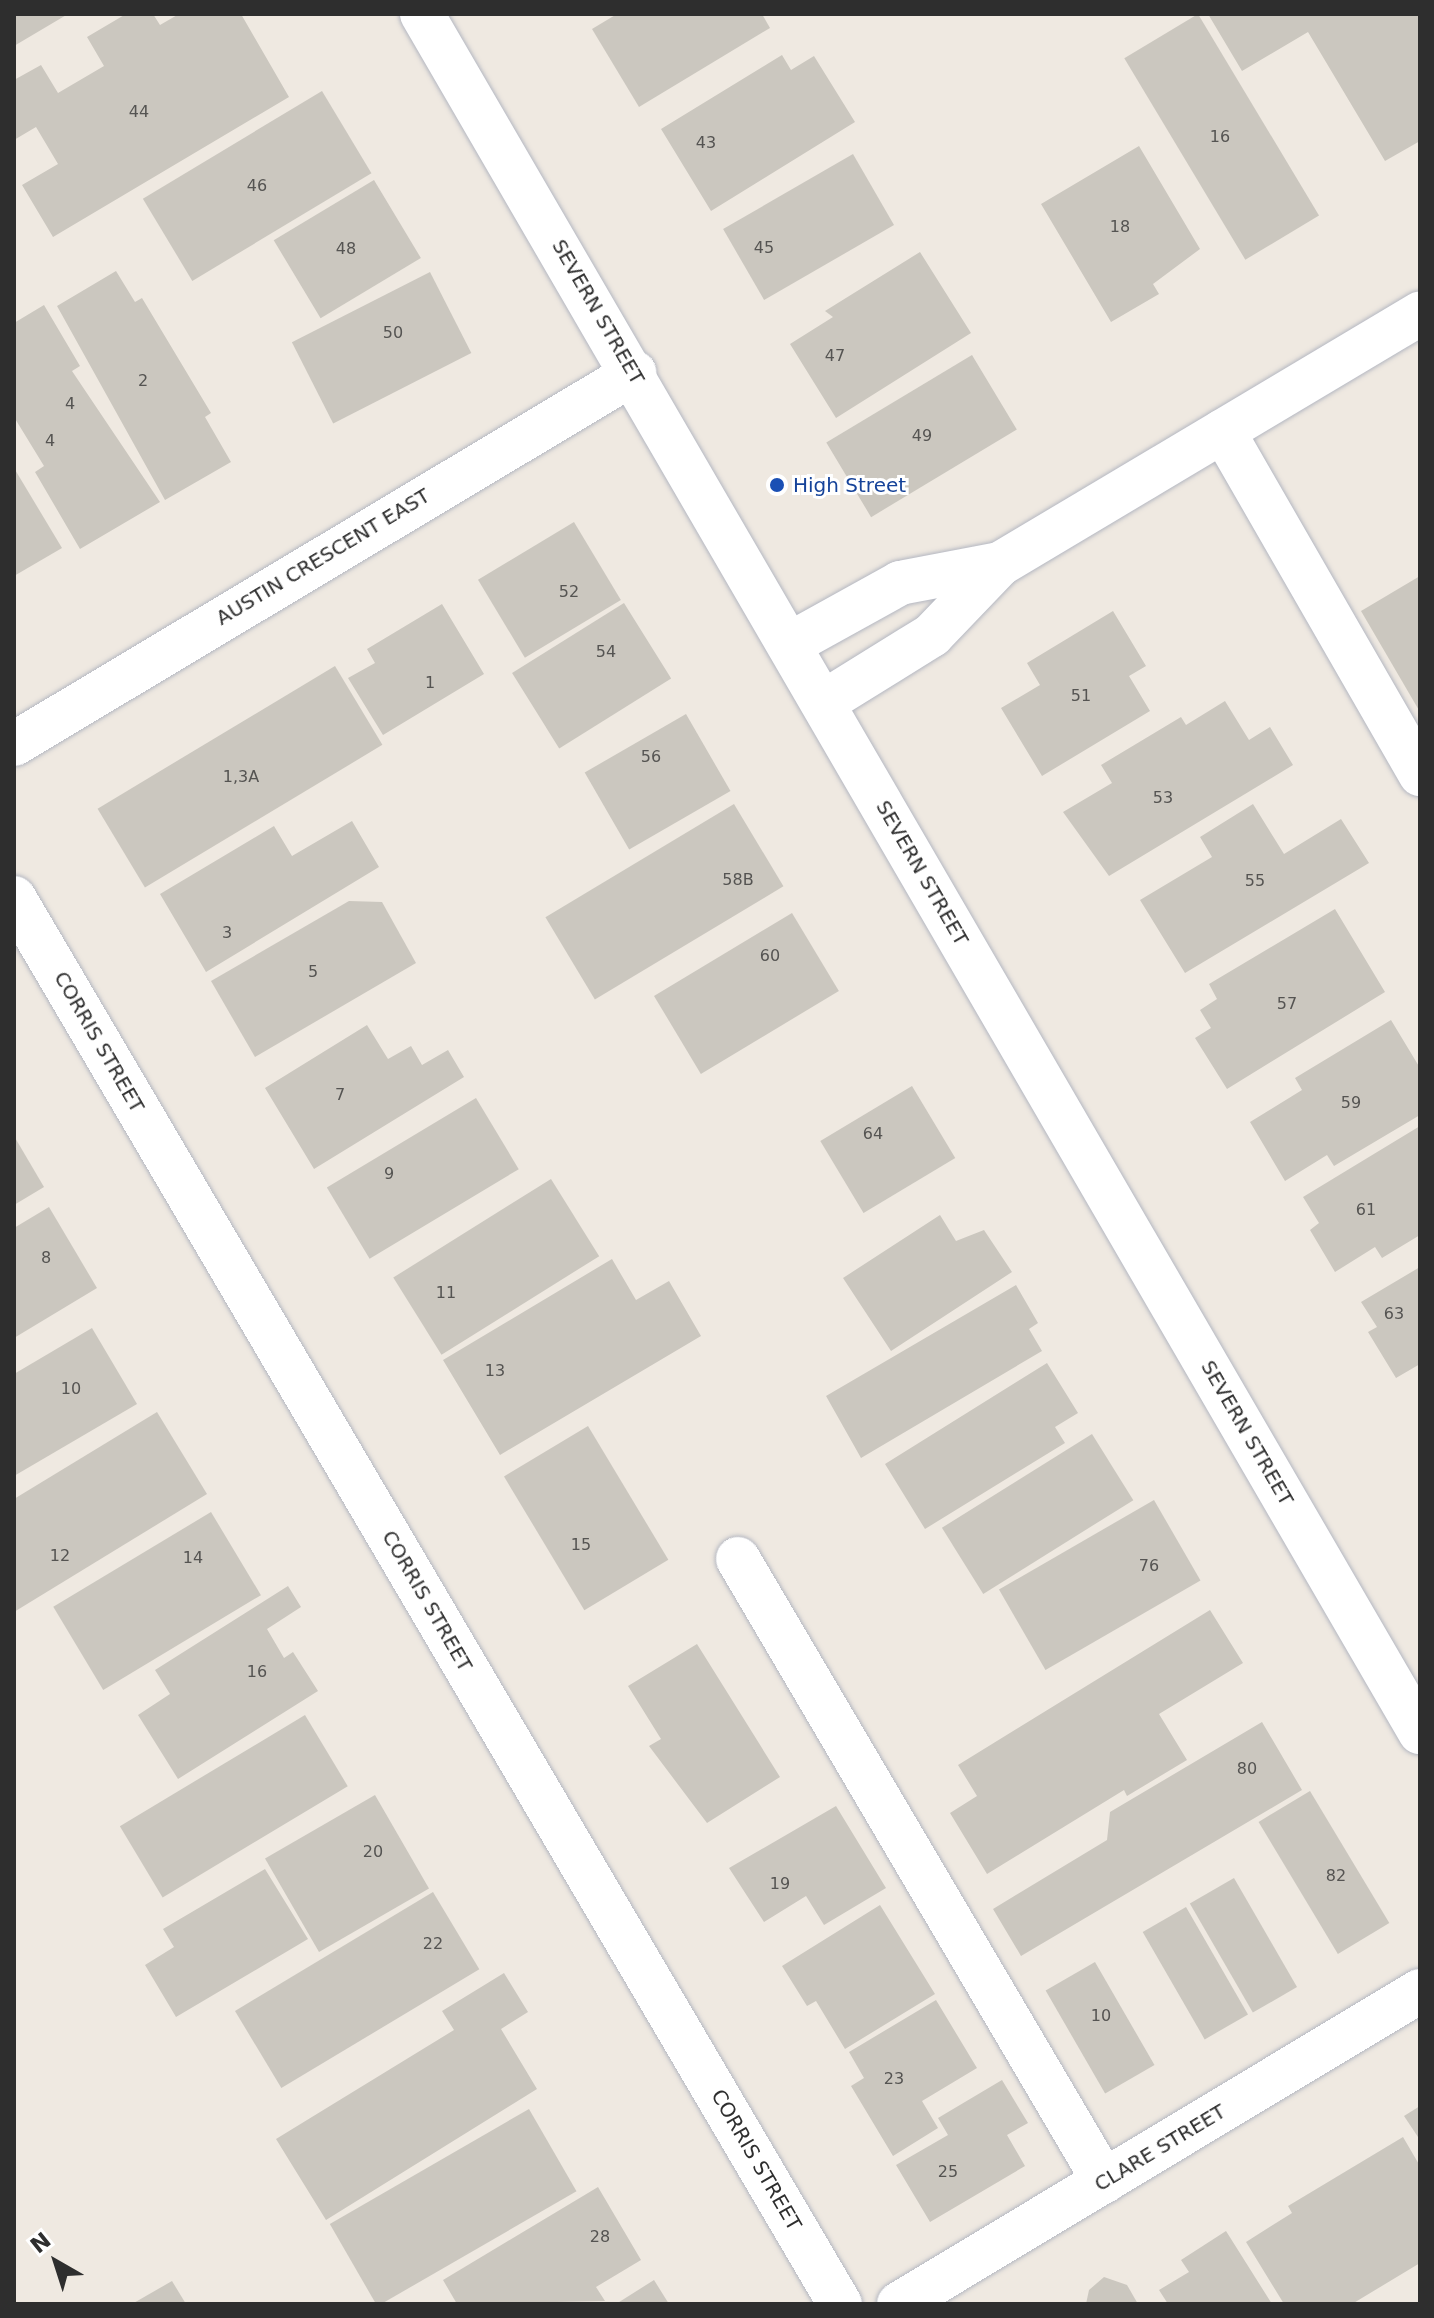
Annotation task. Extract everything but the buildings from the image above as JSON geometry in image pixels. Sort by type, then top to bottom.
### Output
[{"type":"street","name":"SEVERN STREET","points":[[422,14],[634,373],[1420,1732]]},
{"type":"street","points":[[824,702],[932,635],[1000,564],[1420,314]]},
{"type":"street","name":"AUSTIN CRESCENT EAST","points":[[14,744],[634,373]]},
{"type":"street","points":[[1223,431],[1420,774]]},
{"type":"street","points":[[790,644],[900,583],[1000,564]]},
{"type":"street","name":"CORRIS STREET","points":[[14,898],[840,2304]]},
{"type":"street","points":[[738,1559],[1104,2181]]},
{"type":"street","name":"CLARE STREET","points":[[899,2304],[1420,1991]]},
{"type":"place","name":"High Street","points":[[777,485]]}]
